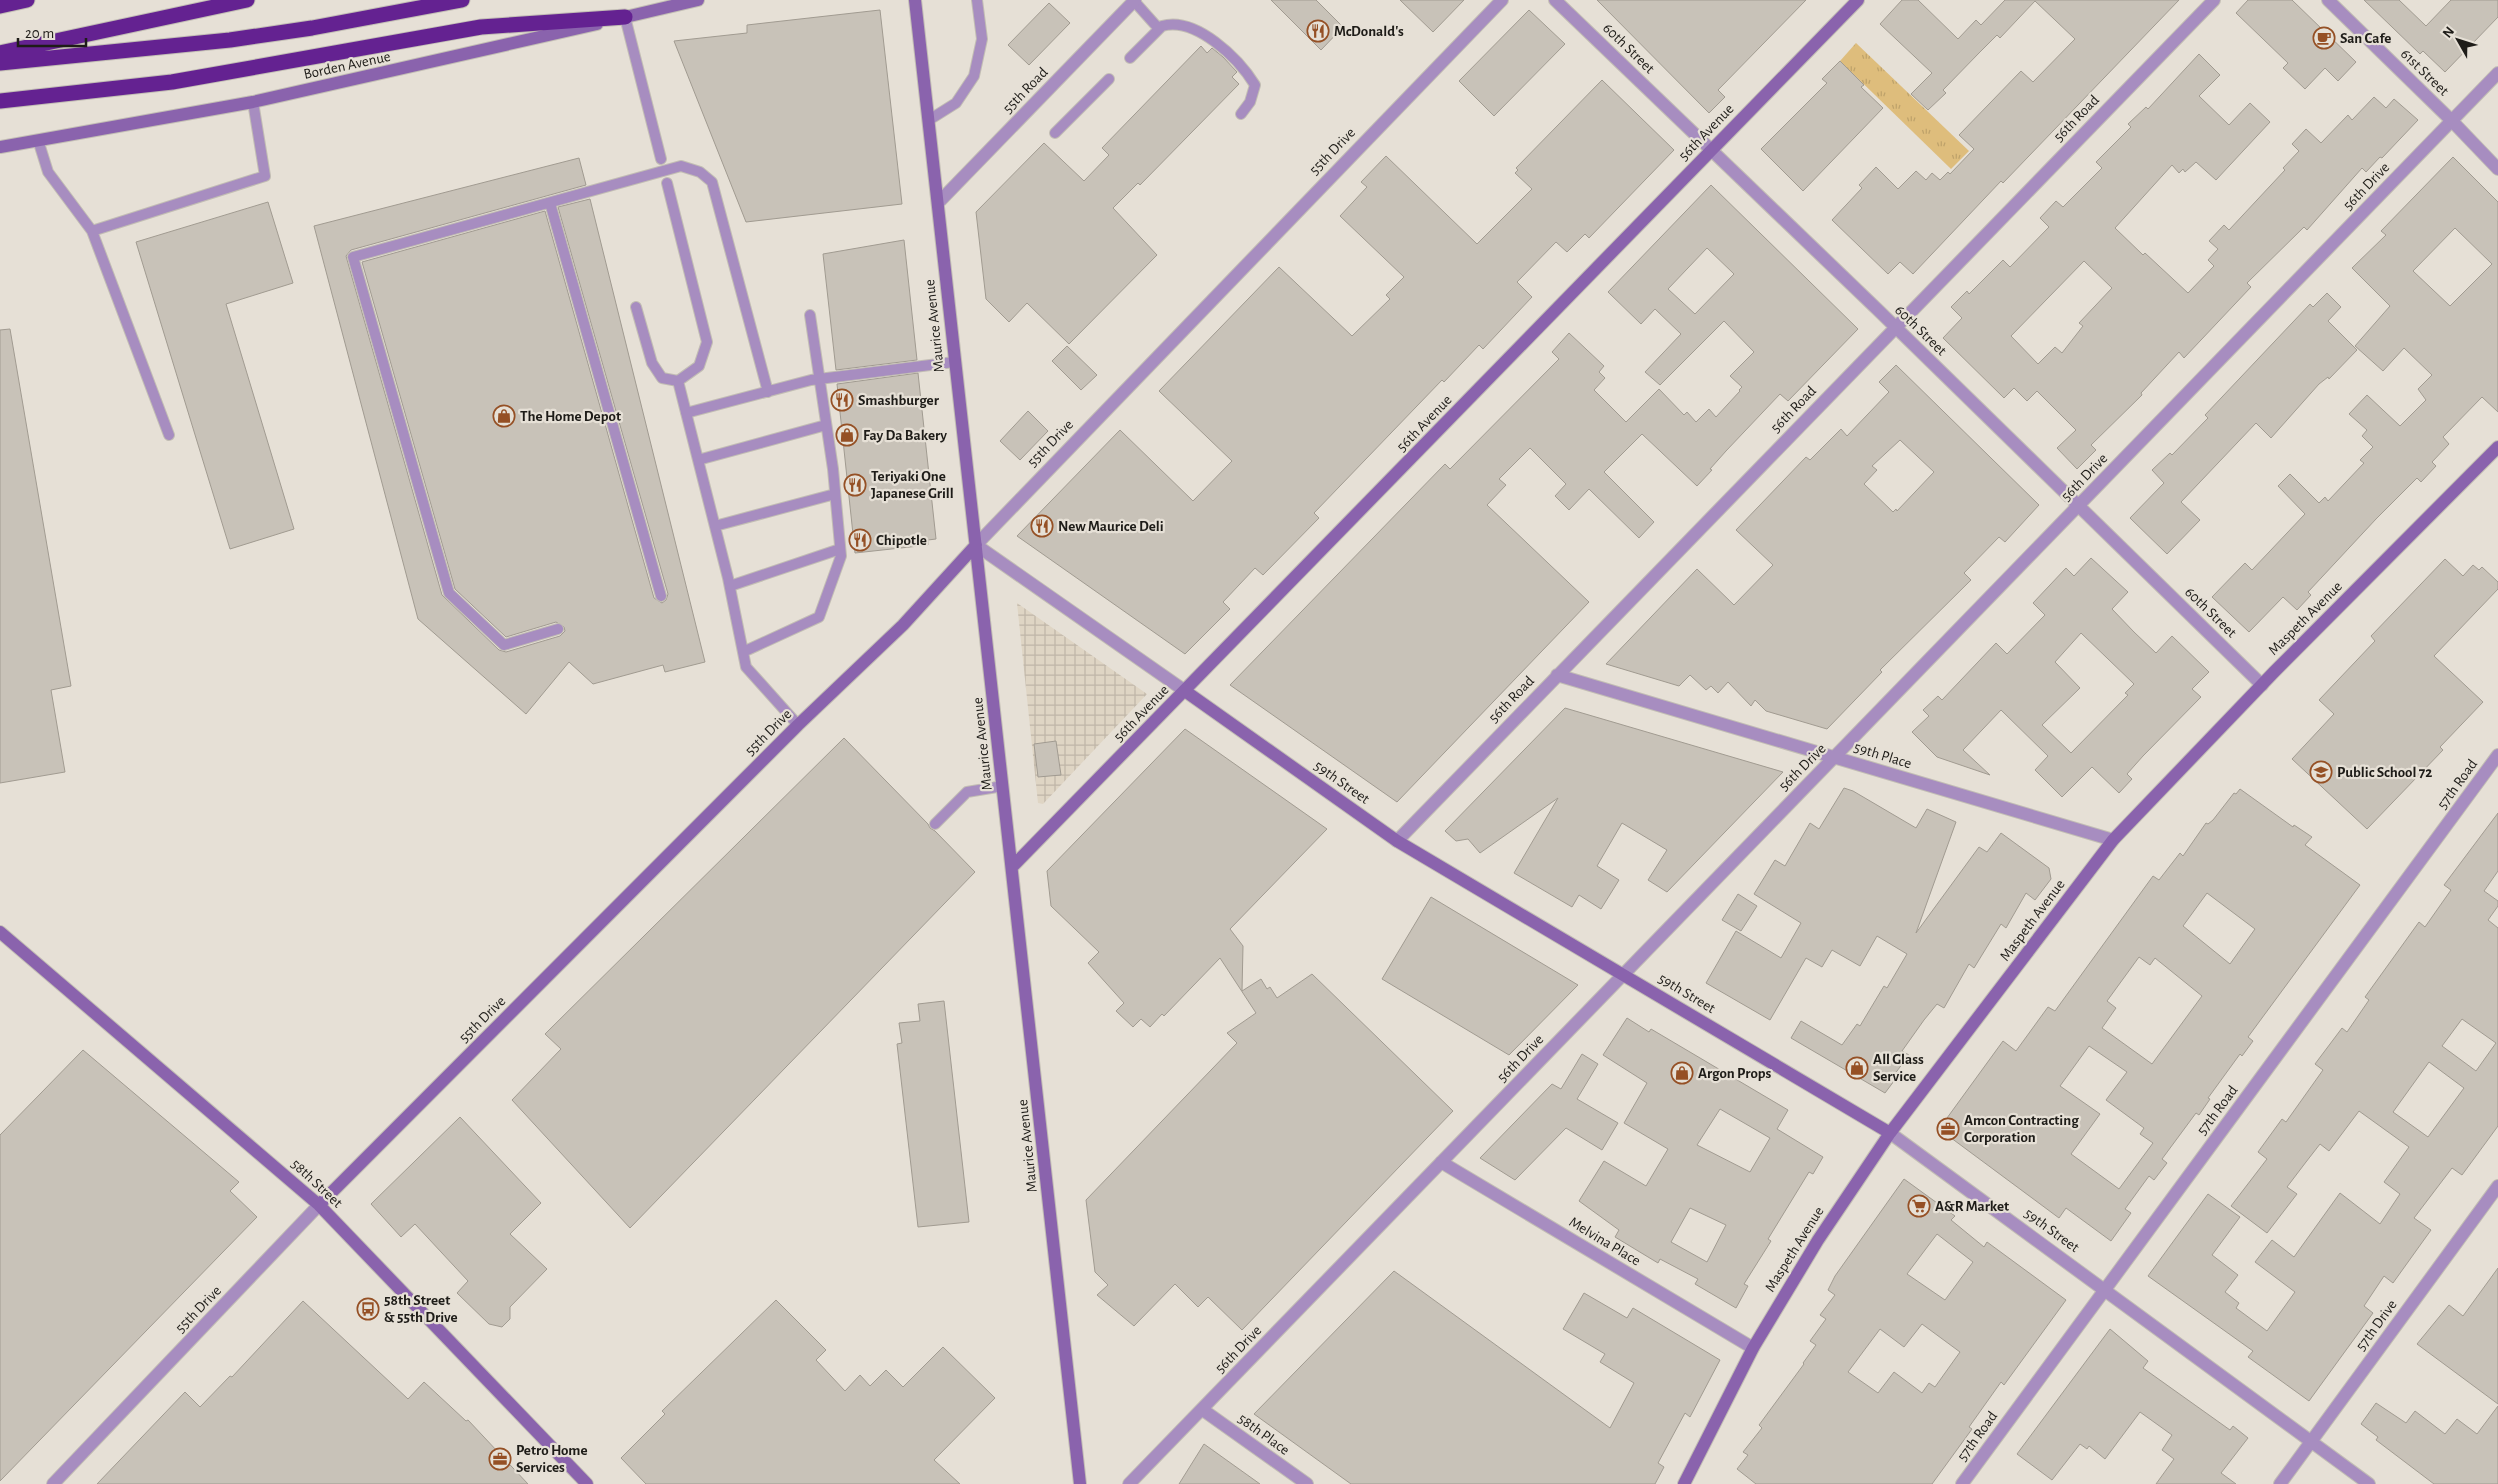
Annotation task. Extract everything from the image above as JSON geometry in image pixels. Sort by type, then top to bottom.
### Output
[{"type":"highway","points":[[0,6],[27,0]]},
{"type":"highway","points":[[0,53],[247,0]]},
{"type":"highway","points":[[0,63],[230,40],[312,28],[462,0]]},
{"type":"highway","points":[[0,101],[172,82],[481,27],[625,17]]},
{"type":"street","name":"Borden Avenue","points":[[0,147],[253,102],[698,0]]},
{"type":"street","name":"Maurice Avenue","points":[[915,0],[1080,1484]]},
{"type":"street","name":"55th Road","points":[[938,203],[1135,0]]},
{"type":"street","name":"55th Drive","points":[[53,1484],[319,1205],[798,724],[903,626],[976,545],[1502,0]]},
{"type":"street","name":"60th Street","points":[[1555,0],[1896,327],[2262,685]]},
{"type":"street","name":"56th Avenue","points":[[1012,868],[1858,0]]},
{"type":"street","name":"56th Road","points":[[1397,841],[2214,0]]},
{"type":"street","name":"61st Street","points":[[2328,0],[2452,121],[2498,169]]},
{"type":"street","name":"56th Drive","points":[[1129,1484],[1203,1410],[1623,974],[2498,73]]},
{"type":"street","name":"Maspeth Avenue","points":[[1684,1484],[1753,1348],[1818,1240],[1890,1133],[2113,840],[2262,685],[2498,447]]},
{"type":"street","name":"59th Street","points":[[976,545],[1397,841],[1890,1133],[2370,1484]]},
{"type":"street","name":"59th Place","points":[[1557,675],[2113,840]]},
{"type":"street","name":"57th Road","points":[[1962,1484],[2104,1288],[2498,756]]},
{"type":"street","name":"58th Street","points":[[0,932],[319,1205],[586,1484]]},
{"type":"street","name":"Melvina Place","points":[[1441,1162],[1753,1348]]},
{"type":"street","name":"57th Drive","points":[[2280,1484],[2498,1186]]},
{"type":"street","name":"58th Place","points":[[1203,1410],[1307,1484]]},
{"type":"lane","points":[[929,120],[956,103],[974,76],[982,39],[977,0]]},
{"type":"lane","points":[[1135,0],[1158,29]]},
{"type":"lane","points":[[625,17],[661,159]]},
{"type":"lane","points":[[1130,58],[1158,29],[1169,24],[1186,27],[1206,36],[1223,48],[1249,75],[1256,89],[1241,114]]},
{"type":"lane","points":[[1055,133],[1109,79]]},
{"type":"lane","points":[[92,231],[265,176],[253,102]]},
{"type":"lane","points":[[38,140],[48,172],[92,231],[169,435]]},
{"type":"lane","points":[[558,629],[504,645],[449,593],[353,257],[681,166],[700,172],[712,182],[768,392]]},
{"type":"lane","points":[[636,307],[652,363],[662,378],[678,381],[700,366],[707,342],[667,183]]},
{"type":"lane","points":[[550,203],[661,596]]},
{"type":"lane","points":[[743,652],[818,617],[841,556],[835,494],[810,315]]},
{"type":"lane","points":[[686,413],[820,379],[954,362]]},
{"type":"lane","points":[[678,381],[730,586],[746,667],[798,724]]},
{"type":"lane","points":[[698,460],[826,425]]},
{"type":"lane","points":[[715,526],[835,494]]},
{"type":"lane","points":[[730,586],[840,549]]},
{"type":"lane","points":[[935,824],[967,792],[1003,786]]},
{"type":"shaded area","points":[[1017,603],[1147,694],[1043,804],[1038,803]]},
{"type":"green space","points":[[1856,43],[1969,151],[1951,169],[1840,61]]},
{"type":"building","points":[[1271,0],[1316,0],[1343,27],[1321,50]]},
{"type":"building","points":[[1400,0],[1464,0],[1433,32]]},
{"type":"building","points":[[1597,0],[1806,0],[1718,90],[1725,97],[1709,113]]},
{"type":"building","points":[[1902,0],[1918,0],[1958,39],[1976,20],[1981,25],[2005,0],[2179,0],[2003,183],[2001,181],[1913,274],[1900,262],[1888,274],[1832,220],[1862,188],[1859,185],[1876,167],[1898,189],[1916,171],[1926,180],[1932,173],[1940,180],[1948,172],[1950,174],[1974,149],[1959,135],[2021,71],[2033,82],[2075,39],[2035,1],[2000,38],[1997,35],[1979,53],[1943,90],[1946,93],[1928,110],[1911,94],[1932,73],[1880,24]]},
{"type":"building","points":[[2248,0],[2292,0],[2356,62],[2338,81],[2325,68],[2305,89],[2283,68],[2288,63],[2236,13]]},
{"type":"building","points":[[2364,0],[2399,0],[2426,26],[2451,0],[2498,0],[2498,17],[2445,72],[2423,51],[2420,54]]},
{"type":"building","points":[[1049,3],[1070,23],[1029,65],[1008,45]]},
{"type":"building","points":[[880,10],[902,204],[746,222],[674,41],[747,33],[747,25]]},
{"type":"building","points":[[1529,10],[1565,44],[1494,116],[1459,81]]},
{"type":"building","points":[[1201,46],[1207,53],[1212,48],[1223,57],[1237,72],[1232,77],[1239,84],[1140,185],[1138,183],[1113,208],[1157,255],[1069,344],[1027,303],[1009,322],[986,299],[976,212],[1044,143],[1084,181],[1109,155],[1102,148]]},
{"type":"building","points":[[2199,54],[2220,75],[2199,96],[2229,125],[2250,103],[2270,122],[2216,180],[2196,162],[2185,172],[2183,169],[2179,173],[2172,165],[2115,228],[2143,255],[2145,253],[2188,293],[2214,266],[2208,260],[2218,249],[2209,241],[2224,225],[2229,230],[2285,170],[2283,168],[2299,151],[2292,144],[2306,129],[2321,143],[2348,115],[2352,120],[2374,97],[2386,108],[2394,99],[2418,120],[2366,172],[2362,168],[2307,230],[2304,227],[2247,283],[2251,287],[2184,358],[2179,352],[2141,393],[2142,395],[2091,445],[2096,450],[2077,469],[2057,448],[2076,430],[2037,391],[2027,401],[2014,388],[2004,398],[1943,338],[1962,318],[1951,307],[1967,291],[1969,294],[2003,260],[2010,267],[2049,227],[2040,218],[2056,201],[2063,207],[2102,168],[2096,162],[2131,127],[2128,124],[2146,107],[2148,109]],"holes":[[[2084,261],[2112,288],[2079,323],[2083,326],[2062,353],[2055,347],[2038,364],[2011,336]]]},
{"type":"building","points":[[1840,61],[1864,85],[1861,87],[1883,108],[1803,191],[1761,149],[1827,83],[1822,79]]},
{"type":"building","points":[[1602,80],[1674,150],[1589,238],[1585,234],[1567,252],[1556,242],[1517,282],[1532,297],[1483,349],[1479,345],[1444,382],[1442,380],[1314,513],[1319,518],[1263,575],[1255,568],[1223,602],[1230,609],[1185,654],[1017,536],[1120,430],[1193,501],[1232,461],[1159,391],[1279,267],[1352,336],[1390,299],[1386,295],[1404,277],[1340,216],[1367,187],[1361,182],[1386,156],[1477,244],[1532,189],[1515,173],[1518,170],[1516,168]]},
{"type":"building","points":[[2453,157],[2498,202],[2498,412],[2482,397],[2443,437],[2449,444],[2432,462],[2436,466],[2421,482],[2417,478],[2376,519],[2308,592],[2311,595],[2297,610],[2283,597],[2249,632],[2212,597],[2245,563],[2252,570],[2305,514],[2278,486],[2290,474],[2319,503],[2325,497],[2328,501],[2364,463],[2360,460],[2373,447],[2362,436],[2367,430],[2349,414],[2367,395],[2400,426],[2426,400],[2418,389],[2432,375],[2404,348],[2383,371],[2355,346],[2390,306],[2352,268],[2386,235],[2381,231]],"holes":[[[2455,228],[2492,264],[2450,306],[2413,271]]]},
{"type":"building","name":"The Home Depot","points":[[579,158],[586,185],[351,250],[346,256],[442,595],[499,650],[506,652],[560,636],[565,631],[564,627],[556,622],[506,637],[455,589],[362,262],[545,211],[654,598],[662,603],[666,600],[668,594],[558,207],[590,199],[705,662],[665,672],[663,665],[593,684],[569,662],[526,714],[418,619],[314,226]]},
{"type":"building","points":[[1711,185],[1858,329],[1788,401],[1780,394],[1726,451],[1697,486],[1642,434],[1604,472],[1654,522],[1639,538],[1589,489],[1569,510],[1555,496],[1566,484],[1530,448],[1499,479],[1506,485],[1487,505],[1589,602],[1397,802],[1230,685],[1445,464],[1450,469],[1559,359],[1552,352],[1569,333],[1604,366],[1599,372],[1605,378],[1594,390],[1626,422],[1659,389],[1684,415],[1687,412],[1696,422],[1709,409],[1716,417],[1740,391],[1742,387],[1730,376],[1754,352],[1724,321],[1660,385],[1645,372],[1681,334],[1655,309],[1641,324],[1608,292]],"holes":[[[1707,248],[1734,274],[1695,314],[1668,289]]]},
{"type":"building","points":[[268,202],[293,283],[226,304],[294,529],[230,549],[136,242]]},
{"type":"building","points":[[904,240],[917,360],[836,370],[823,254]]},
{"type":"building","points":[[2327,293],[2341,307],[2328,321],[2357,350],[2329,379],[2328,377],[2319,384],[2271,438],[2256,423],[2181,502],[2200,520],[2167,554],[2130,518],[2164,483],[2152,470],[2170,453],[2172,455],[2208,418],[2205,415],[2310,304],[2313,307]]},
{"type":"building","points":[[10,329],[71,686],[51,690],[65,772],[0,783],[0,330]]},
{"type":"building","points":[[1067,346],[1097,375],[1081,390],[1052,361]]},
{"type":"building","points":[[1896,365],[2039,505],[2005,542],[1999,537],[1964,573],[1971,580],[1880,670],[1882,672],[1827,729],[1766,711],[1755,700],[1751,706],[1728,682],[1718,693],[1711,686],[1706,690],[1690,675],[1679,686],[1606,664],[1697,569],[1734,605],[1773,565],[1736,530],[1806,457],[1810,460],[1841,429],[1847,436],[1889,392],[1879,382]],"holes":[[[1900,440],[1934,472],[1897,511],[1896,509],[1893,512],[1864,484],[1877,470],[1872,466]]]},
{"type":"building","points":[[918,373],[936,539],[928,540],[928,545],[855,553],[837,384]]},
{"type":"building","points":[[1028,411],[1048,431],[1020,460],[1000,441]]},
{"type":"building","points":[[2091,558],[2128,592],[2112,609],[2156,653],[2172,636],[2209,672],[2192,689],[2201,697],[2127,774],[2132,779],[2119,793],[2092,767],[2062,797],[2035,770],[2048,756],[2001,710],[1963,750],[1990,775],[1937,757],[1912,732],[1929,716],[1923,710],[1938,696],[1942,700],[1996,643],[2007,654],[2045,615],[2033,603],[2066,568],[2074,576]],"holes":[[[2081,633],[2134,684],[2125,693],[2128,695],[2071,753],[2042,725],[2080,688],[2055,662]]]},
{"type":"building","points":[[2445,559],[2463,576],[2473,565],[2479,570],[2482,567],[2498,582],[2498,589],[2434,656],[2483,702],[2440,747],[2443,750],[2367,829],[2292,759],[2334,714],[2319,700],[2375,641],[2371,636]]},
{"type":"building","points":[[1565,708],[1783,772],[1667,892],[1648,880],[1667,850],[1622,823],[1597,866],[1619,880],[1601,909],[1579,895],[1572,907],[1514,873],[1558,798],[1480,853],[1468,839],[1456,841],[1445,831]]},
{"type":"building","points":[[1185,729],[1327,829],[1230,929],[1243,946],[1242,991],[1261,979],[1267,989],[1270,987],[1277,998],[1312,974],[1453,1111],[1242,1330],[1208,1297],[1198,1307],[1175,1284],[1134,1326],[1097,1295],[1108,1285],[1095,1272],[1086,1200],[1237,1043],[1227,1033],[1256,1013],[1220,958],[1164,1016],[1162,1014],[1150,1027],[1141,1019],[1133,1027],[1116,1011],[1124,1003],[1088,963],[1099,952],[1051,906],[1047,871]]},
{"type":"building","points":[[844,738],[975,872],[630,1228],[512,1100],[561,1049],[545,1034]]},
{"type":"building","points":[[1056,741],[1061,775],[1038,777],[1034,744]]},
{"type":"building","points":[[1844,788],[1853,791],[1916,828],[1927,809],[1956,822],[1916,933],[1979,847],[1987,852],[2001,833],[2049,868],[2051,879],[2035,900],[2026,893],[2006,928],[2001,924],[1974,968],[1969,964],[1944,1008],[1937,1004],[1924,1020],[1902,1051],[1909,1055],[1894,1075],[1897,1077],[1885,1093],[1791,1038],[1801,1021],[1842,1045],[1857,1024],[1860,1026],[1884,986],[1887,988],[1907,954],[1877,936],[1860,966],[1832,950],[1822,967],[1806,958],[1770,1020],[1706,983],[1736,931],[1781,958],[1801,923],[1754,894],[1775,860],[1785,866],[1810,823],[1819,829]]},
{"type":"building","points":[[2240,789],[2293,827],[2294,825],[2312,837],[2305,845],[2360,885],[2248,1037],[2253,1041],[2242,1056],[2240,1054],[2208,1098],[2210,1099],[2199,1115],[2196,1113],[2162,1159],[2167,1163],[2154,1180],[2149,1176],[2125,1209],[2131,1213],[2111,1241],[2066,1208],[2059,1218],[1939,1129],[2003,1041],[2016,1051],[2048,1007],[2055,1011],[2153,876],[2159,880],[2180,853],[2183,856],[2206,823],[2208,824],[2213,820],[2234,793],[2236,794]],"holes":[[[2207,893],[2255,929],[2230,964],[2183,926]],[[2139,957],[2150,965],[2155,958],[2202,996],[2152,1064],[2102,1028],[2116,1008],[2107,1001]],[[2089,1046],[2127,1072],[2106,1100],[2144,1128],[2140,1134],[2153,1143],[2119,1189],[2071,1154],[2100,1114],[2060,1086]]]},
{"type":"building","points":[[2498,813],[2498,871],[2484,891],[2498,901],[2498,906],[2488,920],[2498,928],[2498,1126],[2462,1175],[2452,1168],[2414,1218],[2431,1230],[2393,1283],[2384,1276],[2364,1306],[2373,1313],[2309,1401],[2248,1357],[2253,1351],[2148,1276],[2208,1194],[2240,1217],[2212,1255],[2238,1275],[2225,1292],[2239,1303],[2236,1308],[2267,1331],[2295,1292],[2255,1262],[2272,1240],[2294,1257],[2340,1193],[2380,1224],[2400,1194],[2384,1182],[2409,1147],[2359,1111],[2329,1151],[2320,1144],[2287,1187],[2297,1194],[2267,1233],[2231,1206],[2267,1159],[2258,1152],[2282,1119],[2286,1122],[2323,1070],[2315,1064],[2342,1028],[2347,1032],[2369,1000],[2365,997],[2419,922],[2425,927],[2451,890],[2444,885]],"holes":[[[2462,1019],[2496,1043],[2476,1071],[2442,1046]],[[2429,1062],[2464,1088],[2428,1137],[2393,1112]]]},
{"type":"building","points":[[1738,894],[1757,906],[1741,931],[1722,920]]},
{"type":"building","points":[[1431,897],[1578,985],[1509,1055],[1382,979]]},
{"type":"building","points":[[944,1001],[969,1222],[918,1227],[897,1044],[902,1043],[899,1023],[920,1021],[918,1004]]},
{"type":"building","points":[[1627,1018],[1649,1032],[1651,1029],[1788,1110],[1777,1129],[1823,1157],[1813,1174],[1809,1172],[1768,1239],[1771,1241],[1744,1284],[1748,1286],[1736,1308],[1695,1284],[1698,1279],[1660,1259],[1658,1263],[1615,1237],[1619,1230],[1579,1201],[1604,1161],[1646,1186],[1668,1149],[1624,1123],[1647,1083],[1603,1055]],"holes":[[[1720,1109],[1770,1138],[1750,1172],[1697,1145]],[[1690,1208],[1726,1225],[1707,1262],[1671,1242]]]},
{"type":"building","points":[[83,1050],[239,1182],[230,1191],[257,1217],[0,1481],[0,1135]]},
{"type":"building","points":[[1582,1054],[1598,1064],[1577,1099],[1618,1123],[1602,1150],[1566,1128],[1515,1180],[1480,1158],[1552,1084],[1561,1089]]},
{"type":"building","points":[[460,1117],[541,1203],[510,1234],[547,1269],[510,1307],[510,1319],[502,1327],[489,1324],[457,1293],[468,1281],[415,1224],[401,1237],[371,1204]]},
{"type":"building","points":[[1904,1179],[1955,1216],[1951,1220],[1984,1247],[1987,1242],[2066,1300],[2004,1385],[2001,1382],[1969,1427],[1972,1429],[1932,1484],[1756,1484],[1737,1469],[1748,1455],[1743,1452],[1762,1428],[1759,1425],[1816,1345],[1810,1341],[1826,1319],[1820,1315],[1835,1295],[1828,1290],[1835,1276]],"holes":[[[1937,1234],[1973,1262],[1945,1300],[1907,1274]],[[1922,1324],[1960,1352],[1935,1387],[1929,1383],[1922,1393],[1894,1372],[1878,1393],[1848,1372],[1880,1329],[1904,1347]]]},
{"type":"building","points":[[2498,1268],[2498,1404],[2417,1344],[2449,1305],[2463,1316]]},
{"type":"building","points":[[1394,1271],[1610,1428],[1634,1383],[1600,1362],[1605,1354],[1563,1329],[1584,1293],[1627,1318],[1633,1308],[1720,1360],[1690,1417],[1685,1413],[1658,1463],[1664,1467],[1655,1484],[1351,1484],[1254,1414]]},
{"type":"building","points":[[776,1300],[826,1350],[816,1360],[845,1391],[860,1375],[870,1386],[886,1370],[903,1387],[943,1347],[995,1398],[934,1460],[960,1484],[646,1484],[621,1458],[665,1414],[662,1411]]},
{"type":"building","points":[[303,1301],[408,1399],[424,1382],[466,1421],[468,1420],[528,1484],[97,1484],[185,1392],[200,1407],[230,1376],[232,1377]]},
{"type":"building","points":[[2110,1329],[2148,1361],[2143,1368],[2230,1430],[2233,1426],[2248,1438],[2221,1473],[2236,1484],[2156,1484],[2174,1459],[2162,1450],[2172,1435],[2140,1412],[2105,1459],[2089,1446],[2087,1449],[2080,1444],[2052,1480],[2017,1454]]},
{"type":"building","points":[[2376,1403],[2406,1423],[2415,1411],[2445,1434],[2457,1419],[2477,1434],[2498,1406],[2498,1484],[2434,1484],[2376,1440],[2378,1437],[2361,1424]]},
{"type":"building","points":[[1204,1444],[1260,1484],[1179,1484]]},
{"type":"place","name":"McDonald's","points":[[1318,31]]},
{"type":"place","name":"San Cafe","points":[[2324,38]]},
{"type":"place","name":"Smashburger","points":[[842,400]]},
{"type":"place","name":"The Home Depot","points":[[504,416]]},
{"type":"place","name":"Fay Da Bakery","points":[[847,435]]},
{"type":"place","name":"Teriyaki One Japanese Grill","points":[[855,485]]},
{"type":"place","name":"New Maurice Deli","points":[[1042,526]]},
{"type":"place","name":"Chipotle","points":[[860,540]]},
{"type":"place","name":"Public School 72","points":[[2321,772]]},
{"type":"place","name":"All Glass Service","points":[[1857,1068]]},
{"type":"place","name":"Argon Props","points":[[1682,1073]]},
{"type":"place","name":"Amcon Contracting Corporation","points":[[1948,1129]]},
{"type":"place","name":"A&R Market","points":[[1919,1206]]},
{"type":"place","name":"58th Street & 55th Drive","points":[[368,1309]]},
{"type":"place","name":"Petro Home Services","points":[[500,1459]]}]
